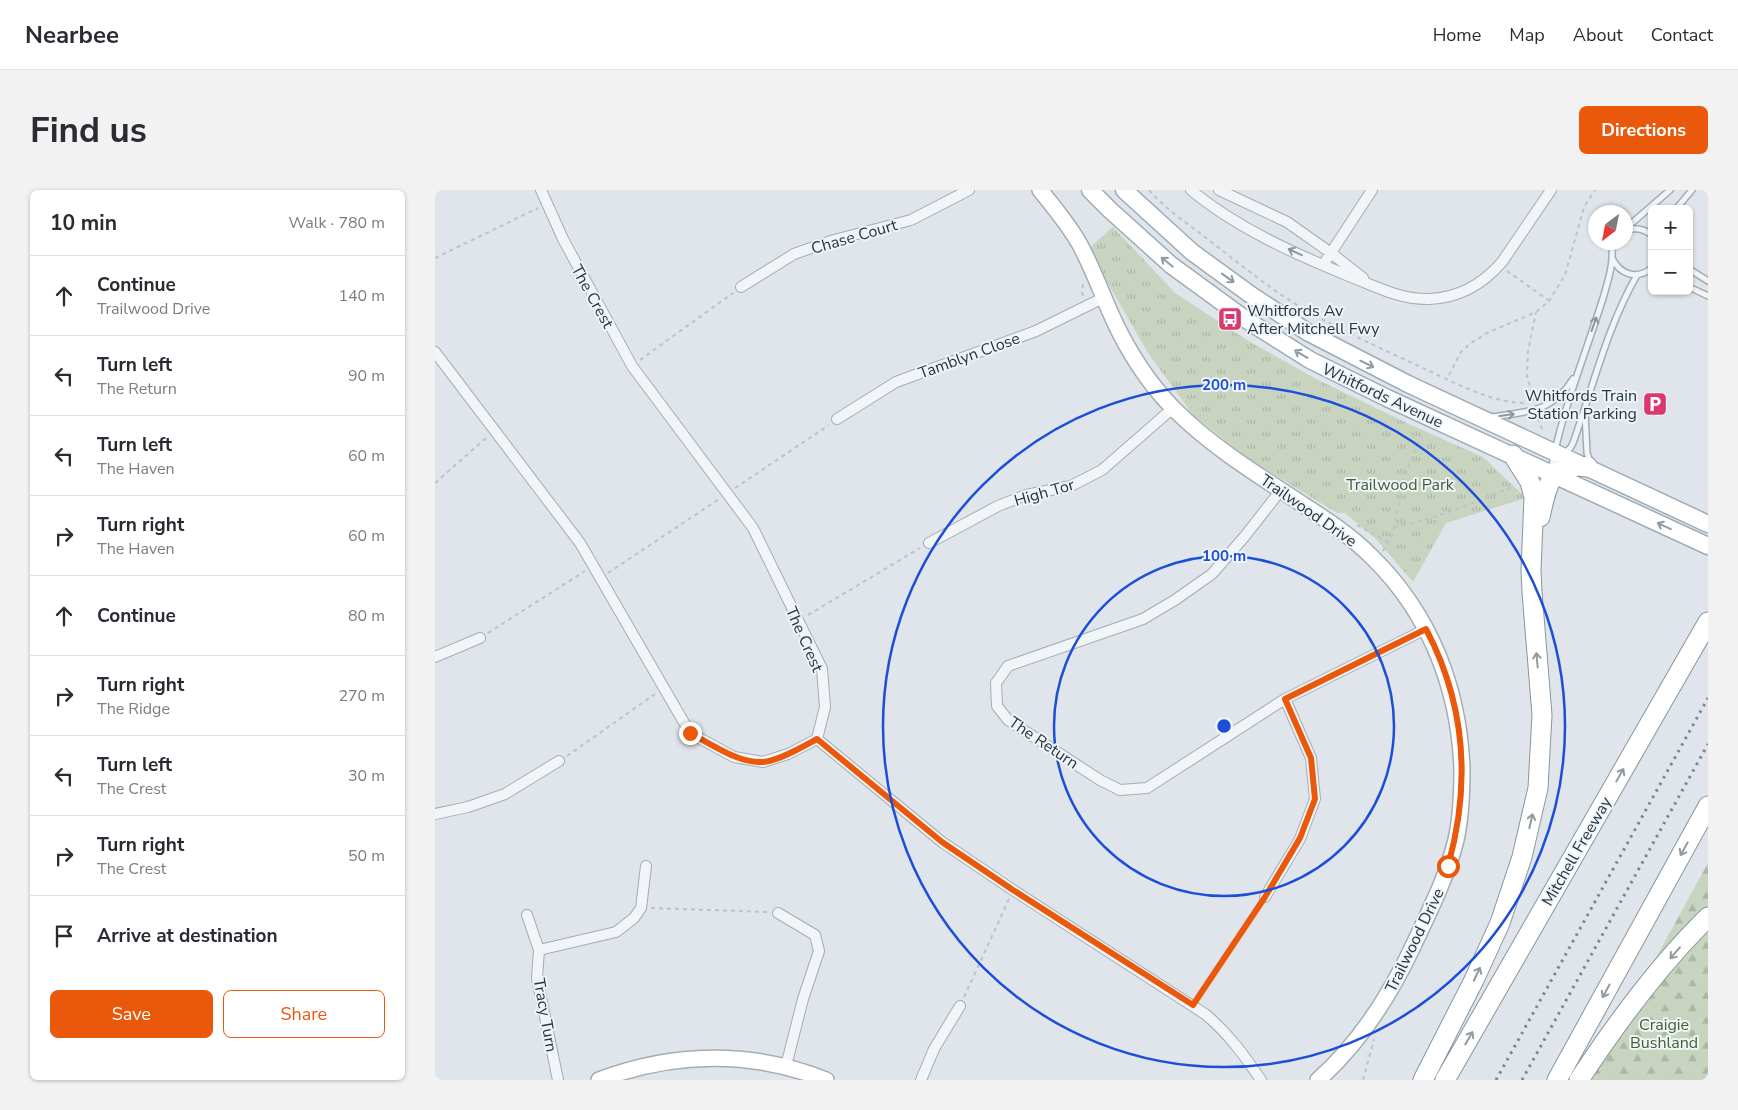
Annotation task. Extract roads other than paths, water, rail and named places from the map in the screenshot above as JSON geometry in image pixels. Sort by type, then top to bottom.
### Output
[{"type":"highway","points":[[1548,461],[1591,468]]},
{"type":"highway","points":[[1423,1080],[1474,980],[1500,923],[1522,857],[1538,788],[1542,715],[1532,592],[1534,497],[1530,482],[1548,461]]},
{"type":"highway","points":[[1532,550],[1548,461]]},
{"type":"highway","name":"Mitchell Freeway","points":[[1445,1080],[1708,622]]},
{"type":"highway","points":[[1557,1080],[1708,806]]},
{"type":"highway","points":[[1579,1080],[1616,1025],[1642,991],[1708,917]]},
{"type":"main road","name":"Whitfords Avenue","points":[[1090,190],[1135,234],[1171,265],[1272,337],[1310,360],[1346,378],[1548,461]]},
{"type":"main road","name":"Whitfords Avenue","points":[[1124,190],[1192,252],[1282,316],[1359,360],[1482,418],[1548,461],[1578,485],[1708,546]]},
{"type":"main road","points":[[1591,468],[1708,524]]},
{"type":"street","name":"The Crest","points":[[541,190],[563,239],[632,366],[753,528],[821,669],[825,707],[817,739]]},
{"type":"street","name":"Chase Court","points":[[741,287],[794,254],[834,240],[911,220],[969,190]]},
{"type":"street","name":"Trailwood Drive","points":[[1040,190],[1077,240],[1129,349],[1158,390],[1173,408],[1216,446],[1344,532],[1373,558],[1400,589],[1420,617],[1444,669],[1452,694],[1461,749],[1462,778],[1457,837],[1448,866],[1437,896],[1389,994],[1358,1038],[1317,1080]]},
{"type":"street","points":[[1219,190],[1279,218],[1331,252],[1371,285]]},
{"type":"street","points":[[1323,265],[1372,190]]},
{"type":"street","points":[[1195,191],[1263,237],[1371,285],[1401,296],[1420,299],[1447,297],[1471,287],[1488,276],[1502,262],[1551,190]]},
{"type":"street","name":"Tamblyn Close","points":[[837,419],[896,382],[1036,331],[1105,297]]},
{"type":"street","points":[[435,352],[580,542],[690,733],[734,757],[763,762],[788,754],[817,739],[942,842],[1205,1014],[1227,1034],[1261,1080]]},
{"type":"street","name":"High Tor","points":[[929,543],[998,506],[1026,495],[1071,486],[1102,470],[1173,408]]},
{"type":"street","name":"The Return","points":[[1281,490],[1212,574],[1175,600],[1143,619],[1008,666],[995,682],[997,706],[1008,720],[1100,780],[1120,790],[1147,788],[1285,699],[1426,629]]},
{"type":"street","points":[[435,657],[480,638]]},
{"type":"street","points":[[1265,897],[1300,838],[1315,799],[1311,758],[1285,699]]},
{"type":"street","points":[[435,814],[468,808],[505,794],[559,761]]},
{"type":"street","points":[[539,950],[616,932],[634,918],[641,908],[646,866]]},
{"type":"street","points":[[778,913],[815,935],[819,951],[803,999],[786,1066]]},
{"type":"street","name":"Tracy Turn","points":[[527,915],[539,950],[537,978],[558,1080]]},
{"type":"street","points":[[921,1080],[934,1049],[960,1006]]},
{"type":"street","points":[[599,1080],[667,1062],[708,1058],[743,1059],[786,1066],[825,1080]]},
{"type":"lane","points":[[1633,223],[1670,190]]},
{"type":"lane","points":[[1679,205],[1692,190]]},
{"type":"lane","points":[[1633,229],[1638,228],[1648,233]]},
{"type":"lane","points":[[1548,461],[1605,293],[1612,258],[1611,250]]},
{"type":"lane","points":[[1612,258],[1619,269],[1625,273],[1637,275],[1648,271]]},
{"type":"lane","points":[[1693,272],[1708,281]]},
{"type":"lane","points":[[1548,461],[1571,447],[1615,321],[1624,298],[1637,275]]},
{"type":"lane","points":[[1693,289],[1708,296]]},
{"type":"lane","points":[[1482,418],[1533,411],[1551,403],[1565,392],[1578,370]]},
{"type":"lane","points":[[1585,410],[1587,453],[1591,468]]},
{"type":"railway","points":[[1496,1080],[1708,698]]},
{"type":"railway","points":[[1522,1080],[1708,744]]},
{"type":"place","name":"Whitfords Av After Mitchell Fwy","points":[[1230,319]]},
{"type":"place","name":"Whitfords Train Station Parking","points":[[1655,404]]},
{"type":"park label","name":"Trailwood Park","points":[[1400,484]]},
{"type":"park label","name":"Craigie Bushland","points":[[1664,1033]]}]
